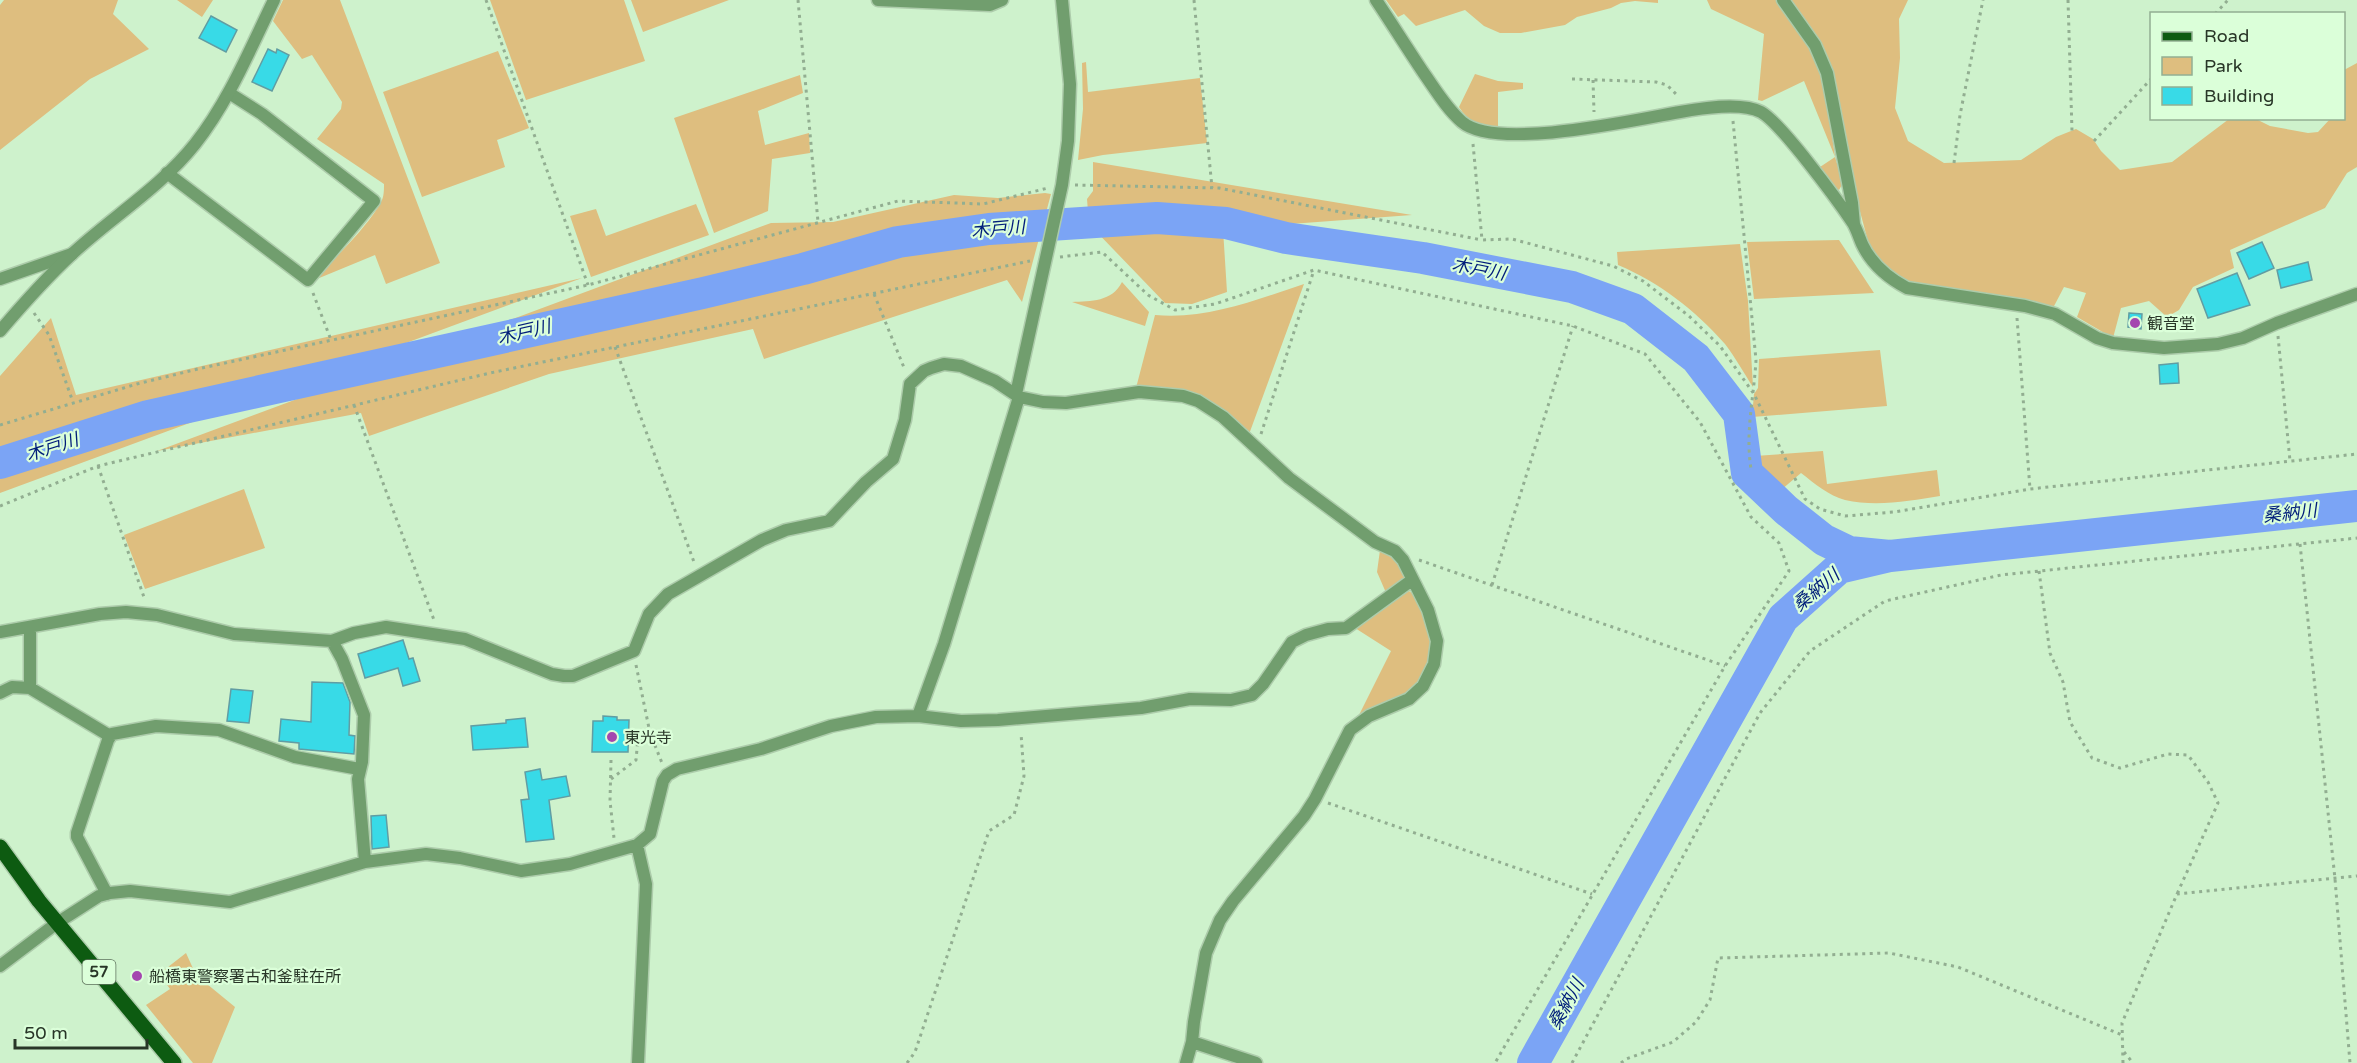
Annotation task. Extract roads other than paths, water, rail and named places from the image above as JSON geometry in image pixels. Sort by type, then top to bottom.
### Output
[{"type":"main road","name":"57","points":[[0,847],[57,923],[174,1063]]},
{"type":"street","points":[[0,331],[72,254],[167,173],[195,145],[229,93],[274,0]]},
{"type":"street","points":[[878,0],[990,5],[1002,0]]},
{"type":"street","points":[[918,716],[944,644],[1017,396],[1062,185],[1068,141],[1070,84],[1062,0]]},
{"type":"street","points":[[1376,0],[1446,105],[1463,123],[1475,130],[1514,135],[1595,126],[1690,110],[1752,108],[1770,120],[1854,225],[1863,247],[1873,261],[1890,279],[1907,288],[2016,304],[2055,314],[2097,338],[2113,343],[2164,348],[2218,344],[2242,338],[2357,294]]},
{"type":"street","points":[[1783,0],[1815,45],[1827,73],[1852,203],[1854,225]]},
{"type":"street","points":[[167,173],[308,280],[374,201],[262,114],[229,93]]},
{"type":"street","points":[[0,279],[72,254]]},
{"type":"street","points":[[0,632],[108,613],[150,614],[190,621],[234,634],[332,641],[374,628],[386,627],[465,639],[532,667],[564,676],[573,676],[634,651],[643,626],[656,606],[668,594],[762,540],[786,530],[829,521],[866,482],[893,459],[905,420],[910,384],[924,371],[944,364],[961,366],[995,381],[1017,396],[1043,402],[1066,403],[1126,393],[1183,396],[1198,401],[1222,417],[1289,478],[1375,542],[1395,551],[1403,560],[1428,610],[1437,641],[1434,664],[1429,678],[1419,691],[1408,699],[1368,716],[1350,730],[1316,799],[1220,920],[1206,953],[1192,1042],[1186,1063]]},
{"type":"street","points":[[0,966],[57,923],[99,896],[107,894],[130,891],[230,902],[365,862],[426,854],[521,870],[570,864],[637,845],[650,834],[663,781],[667,775],[677,769],[761,749],[831,726],[876,717],[918,716],[962,721],[1020,719],[1142,708],[1190,699],[1231,700],[1252,695],[1263,684],[1292,642],[1306,635],[1328,629],[1346,628],[1412,580]]},
{"type":"street","points":[[30,627],[30,688]]},
{"type":"street","points":[[332,641],[342,659],[364,715],[362,762],[358,779],[365,862]]},
{"type":"street","points":[[0,693],[12,687],[30,688],[110,735],[156,726],[219,730],[295,757],[359,769]]},
{"type":"street","points":[[107,894],[77,837],[110,735]]},
{"type":"street","points":[[637,845],[646,884],[639,1063]]},
{"type":"street","points":[[1192,1042],[1256,1063]]},
{"type":"waterway","name":"木戸川","points":[[0,463],[148,416],[703,293],[803,269],[898,242],[989,229],[1157,218],[1226,223],[1286,238],[1423,258],[1572,287],[1633,309],[1696,358],[1739,414],[1747,473],[1786,510],[1824,540],[1849,552],[1890,556]]},
{"type":"waterway","name":"桑納川","points":[[1533,1063],[1783,618],[1839,568],[1890,556],[2357,506]]},
{"type":"place","name":"観音堂","points":[[2135,323]]},
{"type":"place","name":"東光寺","points":[[612,737]]},
{"type":"place","name":"船橋東警察署古和釜駐在所","points":[[137,976]]}]
